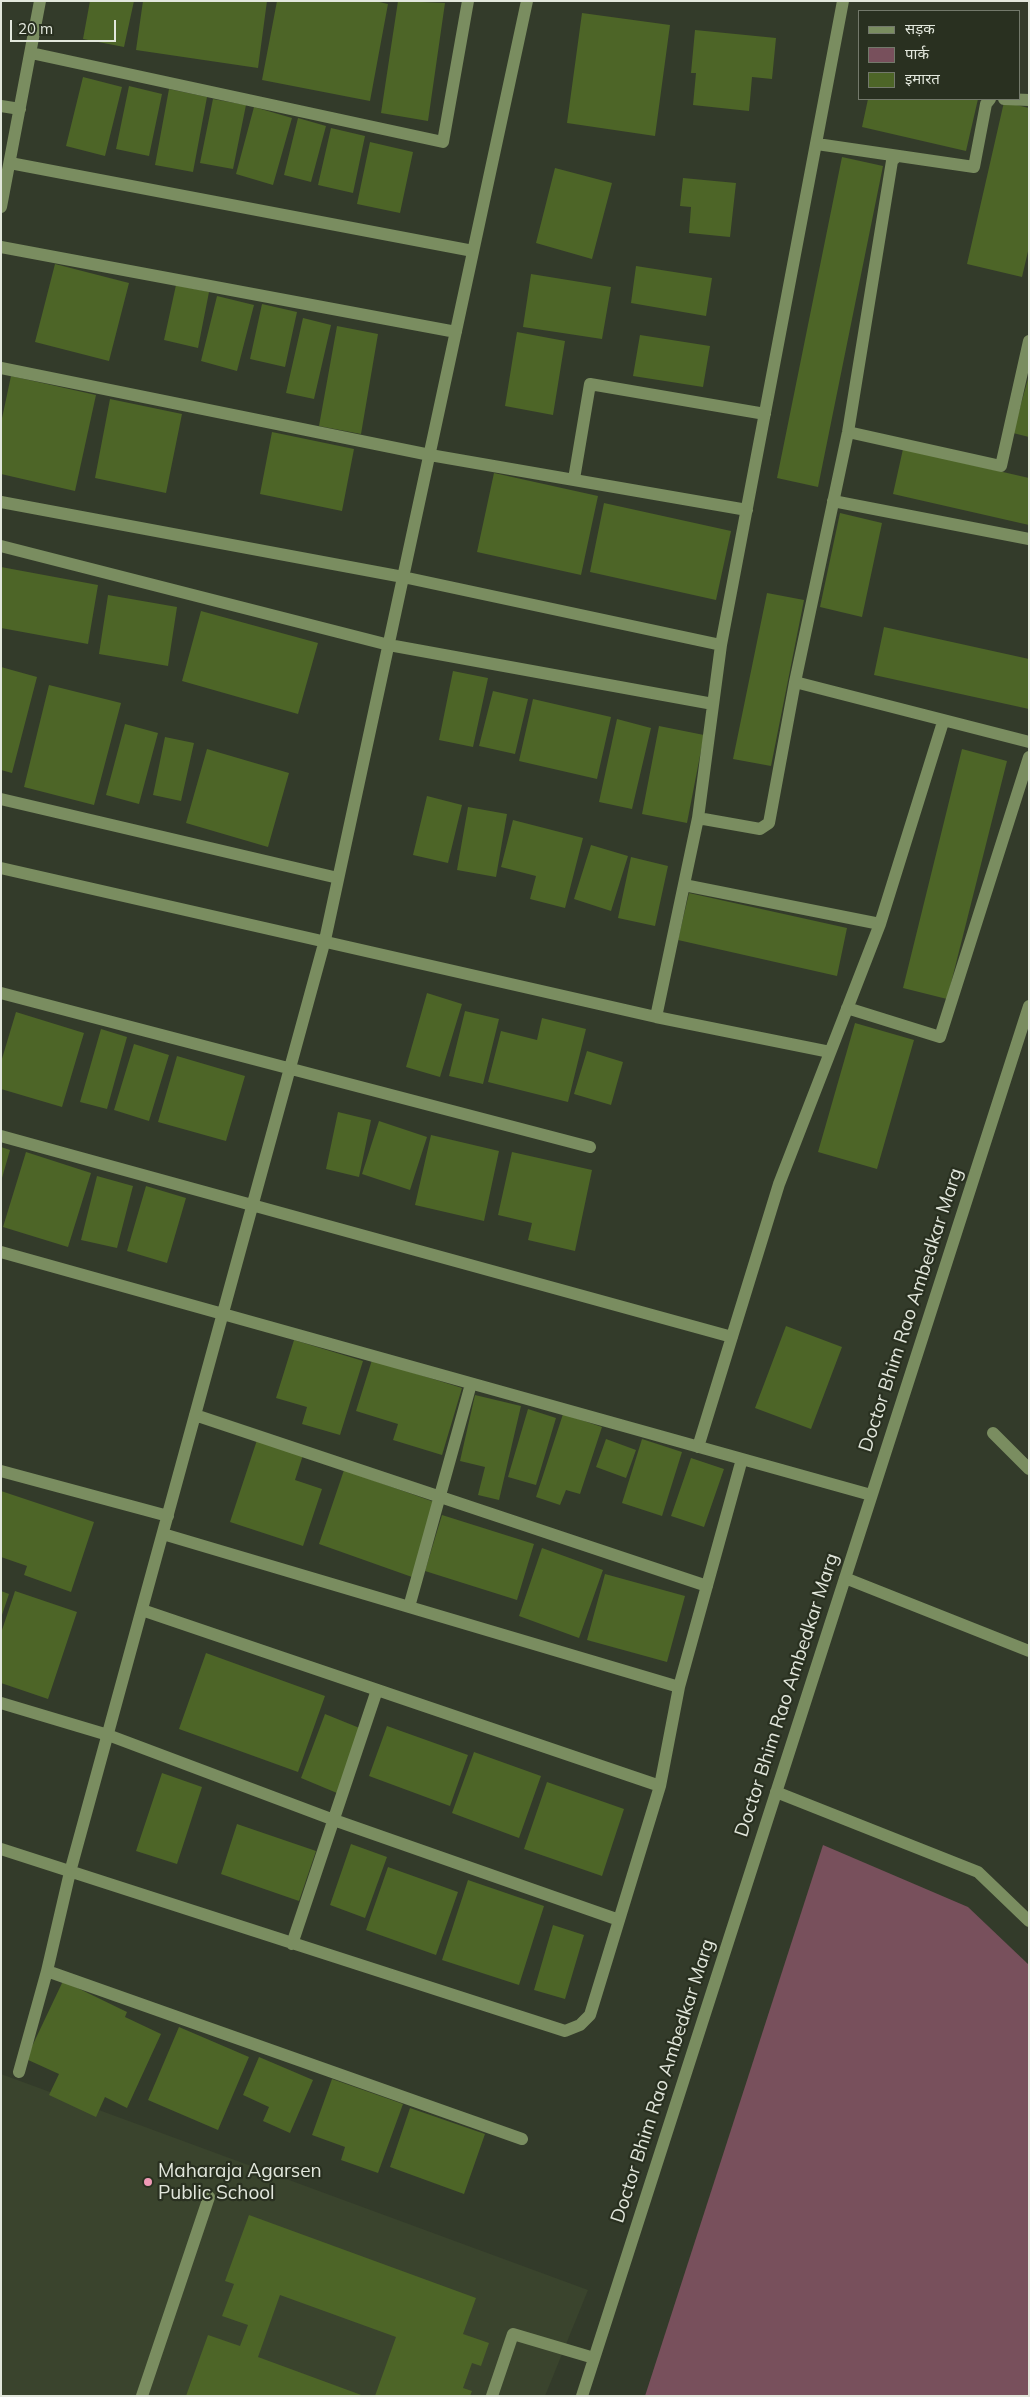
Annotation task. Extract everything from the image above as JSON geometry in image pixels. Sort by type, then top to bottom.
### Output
[{"type":"street","points":[[1,207],[40,1]]},
{"type":"street","points":[[31,53],[443,142],[468,1]]},
{"type":"street","points":[[19,2072],[47,1971],[70,1872],[325,940],[527,1]]},
{"type":"street","points":[[656,1017],[698,818],[721,645],[843,1]]},
{"type":"street","points":[[816,144],[974,167],[986,104],[989,100]]},
{"type":"street","points":[[1,106],[20,109]]},
{"type":"street","points":[[698,818],[760,829],[769,823],[848,432],[892,161],[896,157]]},
{"type":"street","points":[[10,163],[473,251]]},
{"type":"street","points":[[1,247],[456,332]]},
{"type":"street","points":[[848,432],[1001,466],[1029,341]]},
{"type":"street","points":[[1,368],[430,455],[747,510]]},
{"type":"street","points":[[574,480],[590,384],[765,414]]},
{"type":"street","points":[[833,501],[1029,540]]},
{"type":"street","points":[[1,502],[403,577],[721,645]]},
{"type":"street","points":[[1,546],[389,645],[714,704]]},
{"type":"street","points":[[796,682],[943,722],[1029,742]]},
{"type":"street","points":[[698,1447],[779,1184],[880,924],[943,722]]},
{"type":"street","points":[[847,1008],[940,1037],[1029,756]]},
{"type":"street","points":[[1,799],[338,878]]},
{"type":"street","points":[[1,868],[325,940],[656,1017],[830,1052]]},
{"type":"street","points":[[684,885],[880,924]]},
{"type":"street","points":[[1,993],[590,1147]]},
{"type":"street","name":"Doctor Bhim Rao Ambedkar Marg","points":[[582,2396],[871,1495],[1027,1021],[1029,1006]]},
{"type":"street","points":[[1,1136],[253,1207],[732,1337]]},
{"type":"street","points":[[1,1252],[871,1495]]},
{"type":"street","points":[[409,1608],[472,1384]]},
{"type":"street","points":[[196,1415],[707,1586]]},
{"type":"street","points":[[993,1433],[1029,1469]]},
{"type":"street","points":[[1,1849],[565,2031],[580,2025],[590,2015],[660,1786],[679,1687],[742,1459]]},
{"type":"street","points":[[1,1471],[168,1516]]},
{"type":"street","points":[[163,1534],[679,1687]]},
{"type":"street","points":[[845,1578],[1029,1651]]},
{"type":"street","points":[[142,1610],[660,1786]]},
{"type":"street","points":[[292,1944],[377,1690]]},
{"type":"street","points":[[1,1704],[108,1735],[334,1820],[619,1920]]},
{"type":"street","points":[[776,1792],[978,1872],[1029,1922]]},
{"type":"street","points":[[47,1971],[522,2139]]},
{"type":"street","points":[[142,2396],[209,2197]]},
{"type":"street","points":[[492,2396],[513,2334],[594,2358]]},
{"type":"shaded area","name":"Maharaja Agarsen Public School","points":[[1,2074],[588,2290],[545,2396],[1,2396]]},
{"type":"green space","points":[[823,1845],[968,1907],[1029,1965],[1029,2396],[645,2396]]},
{"type":"building","points":[[90,1],[134,1],[124,47],[83,39]]},
{"type":"building","points":[[143,1],[267,1],[258,68],[136,50]]},
{"type":"building","points":[[277,1],[375,1],[388,4],[370,101],[262,80]]},
{"type":"building","points":[[398,1],[445,3],[428,121],[381,113]]},
{"type":"building","points":[[582,13],[670,25],[655,136],[567,123]]},
{"type":"building","points":[[695,30],[776,38],[772,79],[752,77],[749,111],[693,105],[696,73],[691,73]]},
{"type":"building","points":[[83,77],[122,87],[105,156],[66,146]]},
{"type":"building","points":[[129,86],[162,94],[149,156],[116,149]]},
{"type":"building","points":[[169,89],[207,97],[193,172],[155,165]]},
{"type":"building","points":[[213,99],[246,105],[233,169],[200,163]]},
{"type":"building","points":[[868,100],[978,100],[966,151],[862,127]]},
{"type":"building","points":[[1004,102],[1029,108],[1029,247],[1022,277],[967,264]]},
{"type":"building","points":[[254,107],[292,118],[273,185],[236,174]]},
{"type":"building","points":[[298,118],[326,126],[311,182],[284,175]]},
{"type":"building","points":[[331,128],[365,136],[353,193],[318,185]]},
{"type":"building","points":[[370,142],[413,152],[400,213],[357,204]]},
{"type":"building","points":[[842,157],[883,166],[818,487],[777,478]]},
{"type":"building","points":[[555,168],[612,183],[592,259],[536,243]]},
{"type":"building","points":[[683,178],[736,183],[730,237],[689,233],[691,207],[680,206]]},
{"type":"building","points":[[55,264],[129,283],[109,361],[35,342]]},
{"type":"building","points":[[636,266],[712,278],[706,316],[631,303]]},
{"type":"building","points":[[531,274],[611,287],[602,339],[523,327]]},
{"type":"building","points":[[176,285],[209,292],[198,348],[164,340]]},
{"type":"building","points":[[217,296],[254,305],[237,371],[201,361]]},
{"type":"building","points":[[262,304],[297,312],[285,367],[250,359]]},
{"type":"building","points":[[303,318],[331,325],[314,399],[286,393]]},
{"type":"building","points":[[337,326],[378,334],[361,434],[319,426]]},
{"type":"building","points":[[517,332],[565,341],[553,415],[505,406]]},
{"type":"building","points":[[640,335],[710,346],[703,387],[633,376]]},
{"type":"building","points":[[1029,375],[1029,437],[1013,433]]},
{"type":"building","points":[[11,376],[96,395],[75,491],[1,474],[1,423]]},
{"type":"building","points":[[110,399],[182,414],[166,493],[95,478]]},
{"type":"building","points":[[272,432],[354,449],[342,511],[260,494]]},
{"type":"building","points":[[903,449],[1029,478],[1029,525],[893,494]]},
{"type":"building","points":[[494,473],[598,496],[581,575],[477,552]]},
{"type":"building","points":[[604,503],[731,531],[716,600],[590,572]]},
{"type":"building","points":[[840,513],[882,523],[862,617],[820,607]]},
{"type":"building","points":[[1,567],[98,585],[88,644],[1,628]]},
{"type":"building","points":[[767,593],[804,600],[771,766],[733,759]]},
{"type":"building","points":[[108,595],[177,607],[168,666],[99,654]]},
{"type":"building","points":[[201,611],[318,643],[298,714],[182,681]]},
{"type":"building","points":[[884,627],[1029,659],[1029,709],[874,675]]},
{"type":"building","points":[[1,667],[37,677],[12,773],[1,770]]},
{"type":"building","points":[[453,671],[488,678],[473,747],[439,740]]},
{"type":"building","points":[[49,685],[121,703],[94,805],[24,787]]},
{"type":"building","points":[[493,691],[528,699],[515,754],[479,746]]},
{"type":"building","points":[[533,699],[611,717],[597,779],[519,761]]},
{"type":"building","points":[[617,719],[651,728],[632,809],[599,802]]},
{"type":"building","points":[[125,724],[158,733],[139,804],[106,795]]},
{"type":"building","points":[[659,726],[704,735],[687,823],[642,814]]},
{"type":"building","points":[[165,737],[194,743],[181,801],[153,795]]},
{"type":"building","points":[[207,749],[289,773],[268,847],[186,823]]},
{"type":"building","points":[[962,749],[1007,761],[947,999],[903,988]]},
{"type":"building","points":[[427,796],[462,805],[448,863],[413,855]]},
{"type":"building","points":[[468,807],[507,814],[496,877],[457,870]]},
{"type":"building","points":[[513,820],[583,838],[565,908],[530,899],[536,876],[501,867]]},
{"type":"building","points":[[591,845],[628,856],[611,911],[574,899]]},
{"type":"building","points":[[631,857],[668,866],[655,926],[618,918]]},
{"type":"building","points":[[689,893],[847,928],[837,976],[678,940]]},
{"type":"building","points":[[427,993],[462,1004],[440,1077],[406,1067]]},
{"type":"building","points":[[465,1011],[499,1019],[483,1084],[449,1076]]},
{"type":"building","points":[[16,1012],[84,1033],[62,1107],[1,1089],[1,1062]]},
{"type":"building","points":[[542,1018],[586,1029],[568,1102],[488,1082],[501,1031],[537,1040]]},
{"type":"building","points":[[855,1023],[914,1040],[877,1169],[818,1152]]},
{"type":"building","points":[[101,1029],[127,1037],[107,1109],[80,1102]]},
{"type":"building","points":[[134,1044],[169,1055],[149,1121],[114,1110]]},
{"type":"building","points":[[587,1051],[623,1062],[611,1105],[574,1094]]},
{"type":"building","points":[[177,1056],[245,1076],[226,1141],[158,1122]]},
{"type":"building","points":[[338,1112],[371,1120],[359,1177],[326,1169]]},
{"type":"building","points":[[379,1121],[427,1137],[410,1190],[362,1174]]},
{"type":"building","points":[[431,1135],[499,1151],[484,1221],[415,1205]]},
{"type":"building","points":[[1,1147],[10,1150],[2,1178],[1,1178]]},
{"type":"building","points":[[26,1152],[91,1173],[68,1247],[3,1227]]},
{"type":"building","points":[[512,1152],[592,1170],[575,1251],[528,1240],[532,1223],[498,1215]]},
{"type":"building","points":[[97,1176],[133,1186],[117,1248],[81,1240]]},
{"type":"building","points":[[146,1186],[186,1198],[167,1263],[127,1251]]},
{"type":"building","points":[[786,1326],[842,1347],[811,1429],[755,1408]]},
{"type":"building","points":[[294,1340],[363,1361],[340,1435],[302,1424],[307,1407],[276,1398]]},
{"type":"building","points":[[372,1360],[462,1388],[442,1455],[393,1440],[398,1424],[356,1411]]},
{"type":"building","points":[[475,1395],[521,1406],[499,1500],[478,1495],[485,1467],[460,1461]]},
{"type":"building","points":[[528,1409],[556,1418],[536,1485],[508,1477]]},
{"type":"building","points":[[563,1414],[602,1427],[580,1494],[566,1490],[560,1505],[536,1497]]},
{"type":"building","points":[[606,1439],[636,1450],[626,1478],[596,1467]]},
{"type":"building","points":[[642,1439],[682,1452],[662,1516],[622,1503]]},
{"type":"building","points":[[257,1440],[303,1455],[295,1480],[322,1489],[303,1546],[230,1522]]},
{"type":"building","points":[[691,1458],[724,1469],[704,1527],[671,1516]]},
{"type":"building","points":[[344,1470],[437,1503],[412,1577],[319,1544]]},
{"type":"building","points":[[1,1491],[94,1522],[71,1592],[24,1575],[27,1566],[1,1557]]},
{"type":"building","points":[[442,1515],[534,1544],[517,1600],[425,1571]]},
{"type":"building","points":[[542,1548],[603,1570],[579,1638],[519,1616]]},
{"type":"building","points":[[605,1574],[685,1596],[667,1662],[587,1640]]},
{"type":"building","points":[[1,1591],[9,1594],[2,1615],[1,1615]]},
{"type":"building","points":[[15,1591],[77,1612],[48,1699],[1,1683],[1,1633]]},
{"type":"building","points":[[206,1653],[325,1696],[298,1772],[179,1729]]},
{"type":"building","points":[[325,1714],[362,1729],[337,1793],[301,1778]]},
{"type":"building","points":[[387,1726],[468,1755],[450,1806],[369,1776]]},
{"type":"building","points":[[474,1752],[541,1776],[519,1838],[452,1813]]},
{"type":"building","points":[[162,1773],[202,1787],[177,1864],[136,1851]]},
{"type":"building","points":[[547,1782],[624,1809],[602,1876],[524,1849]]},
{"type":"building","points":[[237,1824],[316,1851],[299,1901],[221,1874]]},
{"type":"building","points":[[351,1844],[387,1857],[365,1918],[330,1905]]},
{"type":"building","points":[[388,1867],[458,1892],[436,1955],[366,1930]]},
{"type":"building","points":[[468,1880],[544,1906],[519,1985],[442,1960]]},
{"type":"building","points":[[553,1925],[584,1935],[565,1999],[534,1990]]},
{"type":"building","points":[[63,1981],[127,2012],[125,2017],[161,2034],[127,2108],[105,2097],[96,2117],[49,2095],[59,2074],[26,2059]]},
{"type":"building","points":[[179,2027],[249,2057],[218,2130],[148,2100]]},
{"type":"building","points":[[259,2057],[313,2080],[290,2133],[263,2121],[269,2107],[243,2095]]},
{"type":"building","points":[[332,2079],[403,2104],[378,2173],[341,2160],[345,2147],[312,2135]]},
{"type":"building","points":[[410,2108],[485,2134],[464,2194],[390,2167]]},
{"type":"building","points":[[249,2215],[476,2298],[463,2334],[489,2343],[481,2366],[472,2363],[463,2388],[472,2391],[470,2396],[375,2396],[396,2337],[280,2295],[258,2357],[364,2396],[186,2396],[208,2335],[240,2346],[248,2325],[222,2316],[234,2284],[225,2281]]},
{"type":"place","name":"Maharaja Agarsen Public School","points":[[148,2182]]}]
